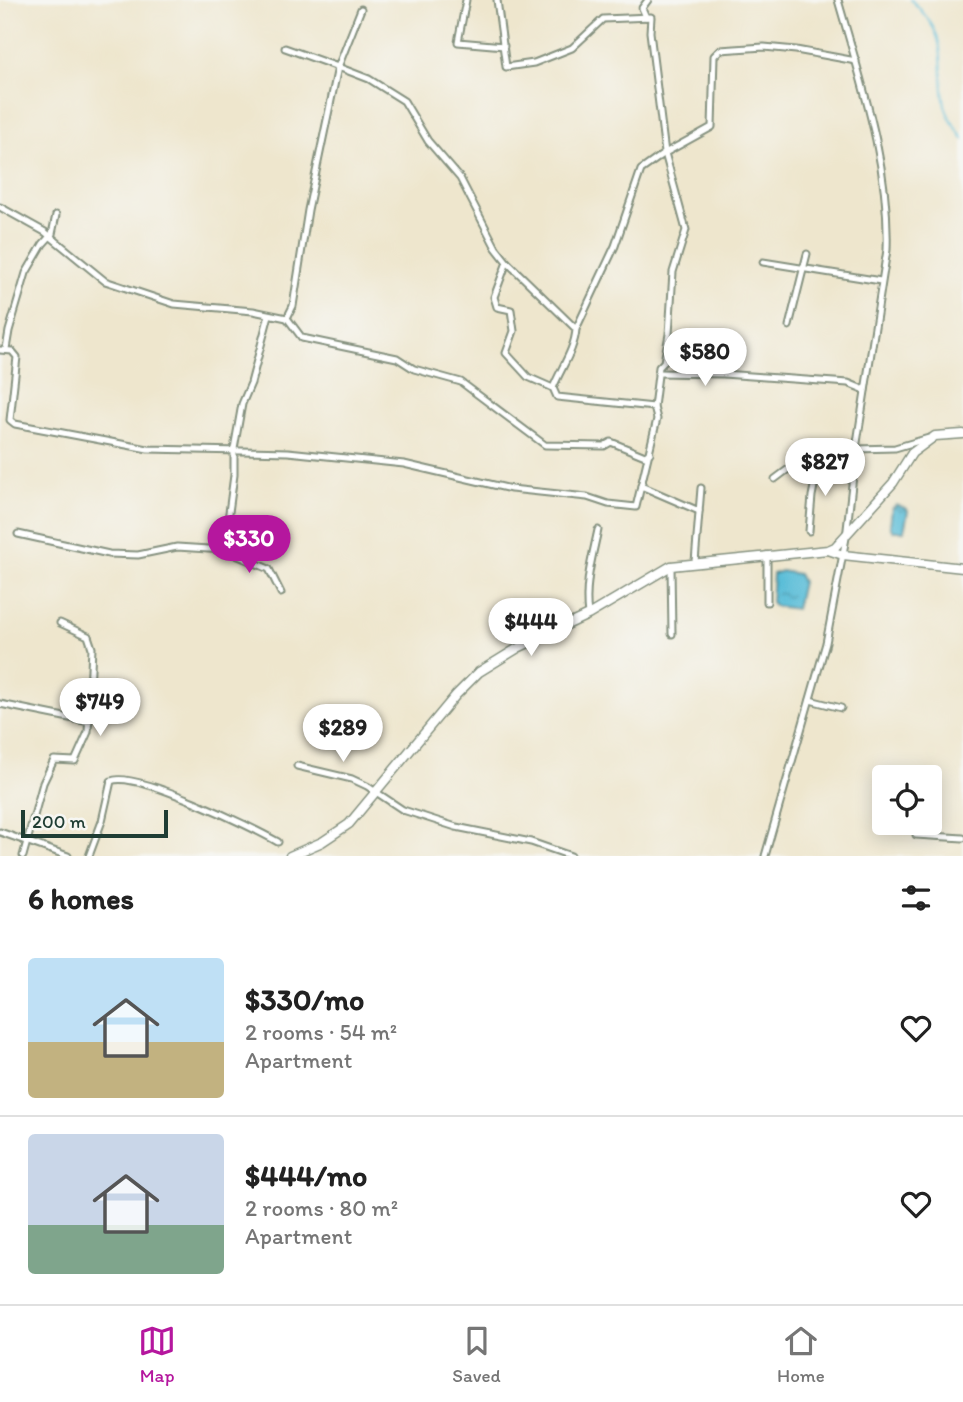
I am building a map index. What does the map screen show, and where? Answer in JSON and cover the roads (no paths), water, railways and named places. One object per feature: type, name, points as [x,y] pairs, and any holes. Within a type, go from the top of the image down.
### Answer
[{"type":"main road","points":[[291,856],[322,842],[349,824],[479,671],[518,648],[587,615],[671,566],[828,550],[846,538],[893,484],[912,453],[935,436],[963,434]]},
{"type":"main road","points":[[828,550],[843,555],[963,568]]},
{"type":"street","points":[[466,0],[458,42],[504,46]]},
{"type":"street","points":[[56,215],[52,234],[26,273],[3,350],[12,351],[17,357],[10,420],[15,424],[148,449],[288,452],[404,464],[511,489],[587,497],[608,504],[636,507],[657,419],[653,407],[659,367],[664,362],[669,334],[673,272],[686,230],[665,153],[650,33],[651,17],[603,19],[572,48],[534,63],[506,67],[497,0]]},
{"type":"street","points":[[646,17],[642,8],[648,0]]},
{"type":"street","points":[[765,856],[826,643],[846,538],[856,449],[887,250],[888,216],[880,159],[838,0]]},
{"type":"street","points":[[287,318],[295,298],[308,210],[338,67],[361,9]]},
{"type":"street","points":[[553,388],[575,343],[576,329],[615,246],[641,170],[665,153],[712,127],[714,56],[720,50],[764,47],[856,61]]},
{"type":"street","points":[[285,48],[369,79],[404,101],[428,141],[460,178],[496,248],[576,329]]},
{"type":"street","points":[[0,207],[50,235],[105,281],[174,304],[253,311],[287,318],[302,338],[397,358],[414,369],[461,382],[545,445],[604,446],[611,442],[645,456],[650,453]]},
{"type":"street","points":[[789,326],[807,254]]},
{"type":"street","points":[[507,262],[494,298],[497,307],[511,310],[514,331],[506,353],[528,377],[553,388],[557,397],[653,407]]},
{"type":"street","points":[[764,262],[881,282]]},
{"type":"street","points":[[224,550],[234,475],[234,449],[242,404],[251,383],[269,315]]},
{"type":"street","points":[[658,373],[723,374],[848,383],[865,390]]},
{"type":"street","points":[[775,480],[799,461],[826,462],[856,449],[895,448],[935,436]]},
{"type":"street","points":[[810,531],[812,496],[819,462]]},
{"type":"street","points":[[641,486],[699,511]]},
{"type":"street","points":[[695,562],[701,488]]},
{"type":"street","points":[[587,615],[589,574],[598,530]]},
{"type":"street","points":[[18,534],[109,554],[138,555],[177,547],[224,550],[269,569],[281,593]]},
{"type":"street","points":[[767,555],[767,603]]},
{"type":"street","points":[[671,566],[672,634]]},
{"type":"street","points":[[23,856],[44,783],[54,760],[75,761],[88,732],[92,648],[88,636],[60,623]]},
{"type":"street","points":[[810,700],[841,708]]},
{"type":"street","points":[[0,704],[89,722]]},
{"type":"street","points":[[297,766],[352,779],[402,810],[442,823],[531,842],[570,856]]},
{"type":"street","points":[[89,856],[102,821],[111,781],[117,778],[151,785],[252,827],[278,842]]},
{"type":"street","points":[[0,832],[68,856]]},
{"type":"street","points":[[916,835],[963,838]]},
{"type":"water","points":[[896,505],[908,511],[904,531],[893,531],[890,526],[892,509]]},
{"type":"water","points":[[781,571],[798,574],[802,582],[796,609],[775,606],[771,602],[773,574]]},
{"type":"waterway","points":[[911,0],[924,14],[938,38],[946,109],[963,139]]}]
